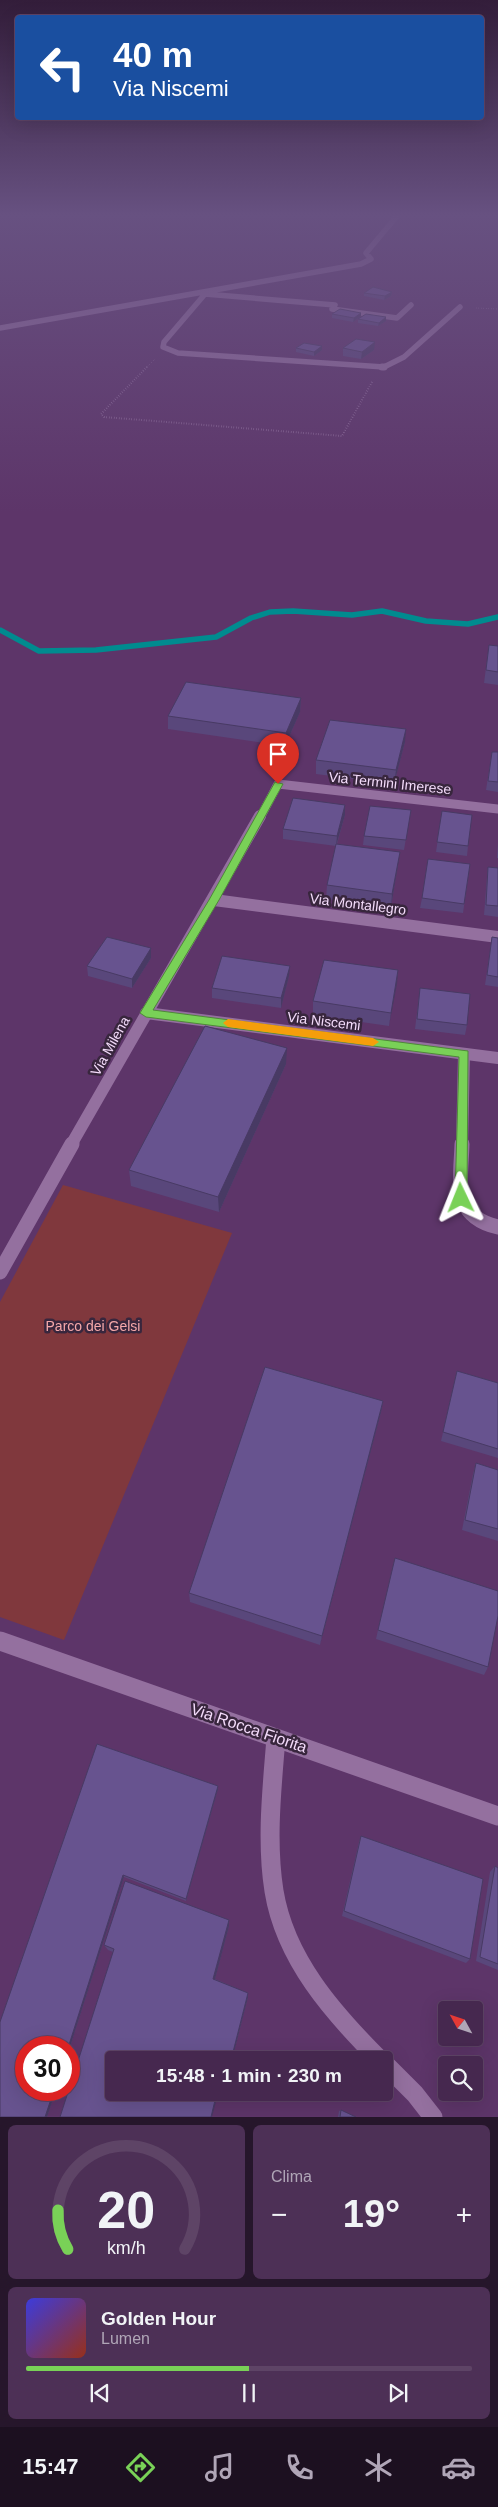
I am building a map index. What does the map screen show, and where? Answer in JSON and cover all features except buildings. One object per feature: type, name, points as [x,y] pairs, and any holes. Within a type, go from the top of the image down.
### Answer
[{"type":"street","points":[[0,328],[77,315]]},
{"type":"street","points":[[186,315],[164,342],[165,349],[178,353],[377,367],[392,364],[404,357],[451,315]]},
{"type":"street","points":[[374,315],[397,318],[400,315]]},
{"type":"street","name":"Via Termini Imerese","points":[[278,784],[498,809]]},
{"type":"street","name":"Via Milena","points":[[0,1272],[146,1013],[214,900],[278,784]]},
{"type":"street","name":"Via Montallegro","points":[[214,900],[498,937]]},
{"type":"street","name":"Via Niscemi","points":[[146,1013],[498,1058]]},
{"type":"street","points":[[464,1054],[461,1198],[473,1216],[481,1222],[498,1228]]},
{"type":"street","name":"Via Rocca Fiorita","points":[[0,1640],[498,1816]]},
{"type":"street","points":[[276,1738],[271,1864],[283,1926],[303,1969],[334,2011],[372,2051]]},
{"type":"street","points":[[393,2072],[416,2094],[433,2117]]},
{"type":"path","points":[[165,349],[101,414],[104,416],[252,431],[342,436],[371,385],[377,367]]},
{"type":"green space","name":"Parco dei Gelsi","points":[[63,1185],[232,1233],[64,1640],[0,1617],[0,1302]]},
{"type":"waterway","points":[[0,630],[39,651],[96,650],[216,637],[251,618],[270,612],[293,611],[352,615],[382,611],[426,621],[468,624],[498,617]]},
{"type":"slow traffic","points":[[228,1023],[373,1042]]},
{"type":"route","points":[[278,784],[214,900],[146,1013],[464,1054],[461,1198]]}]
